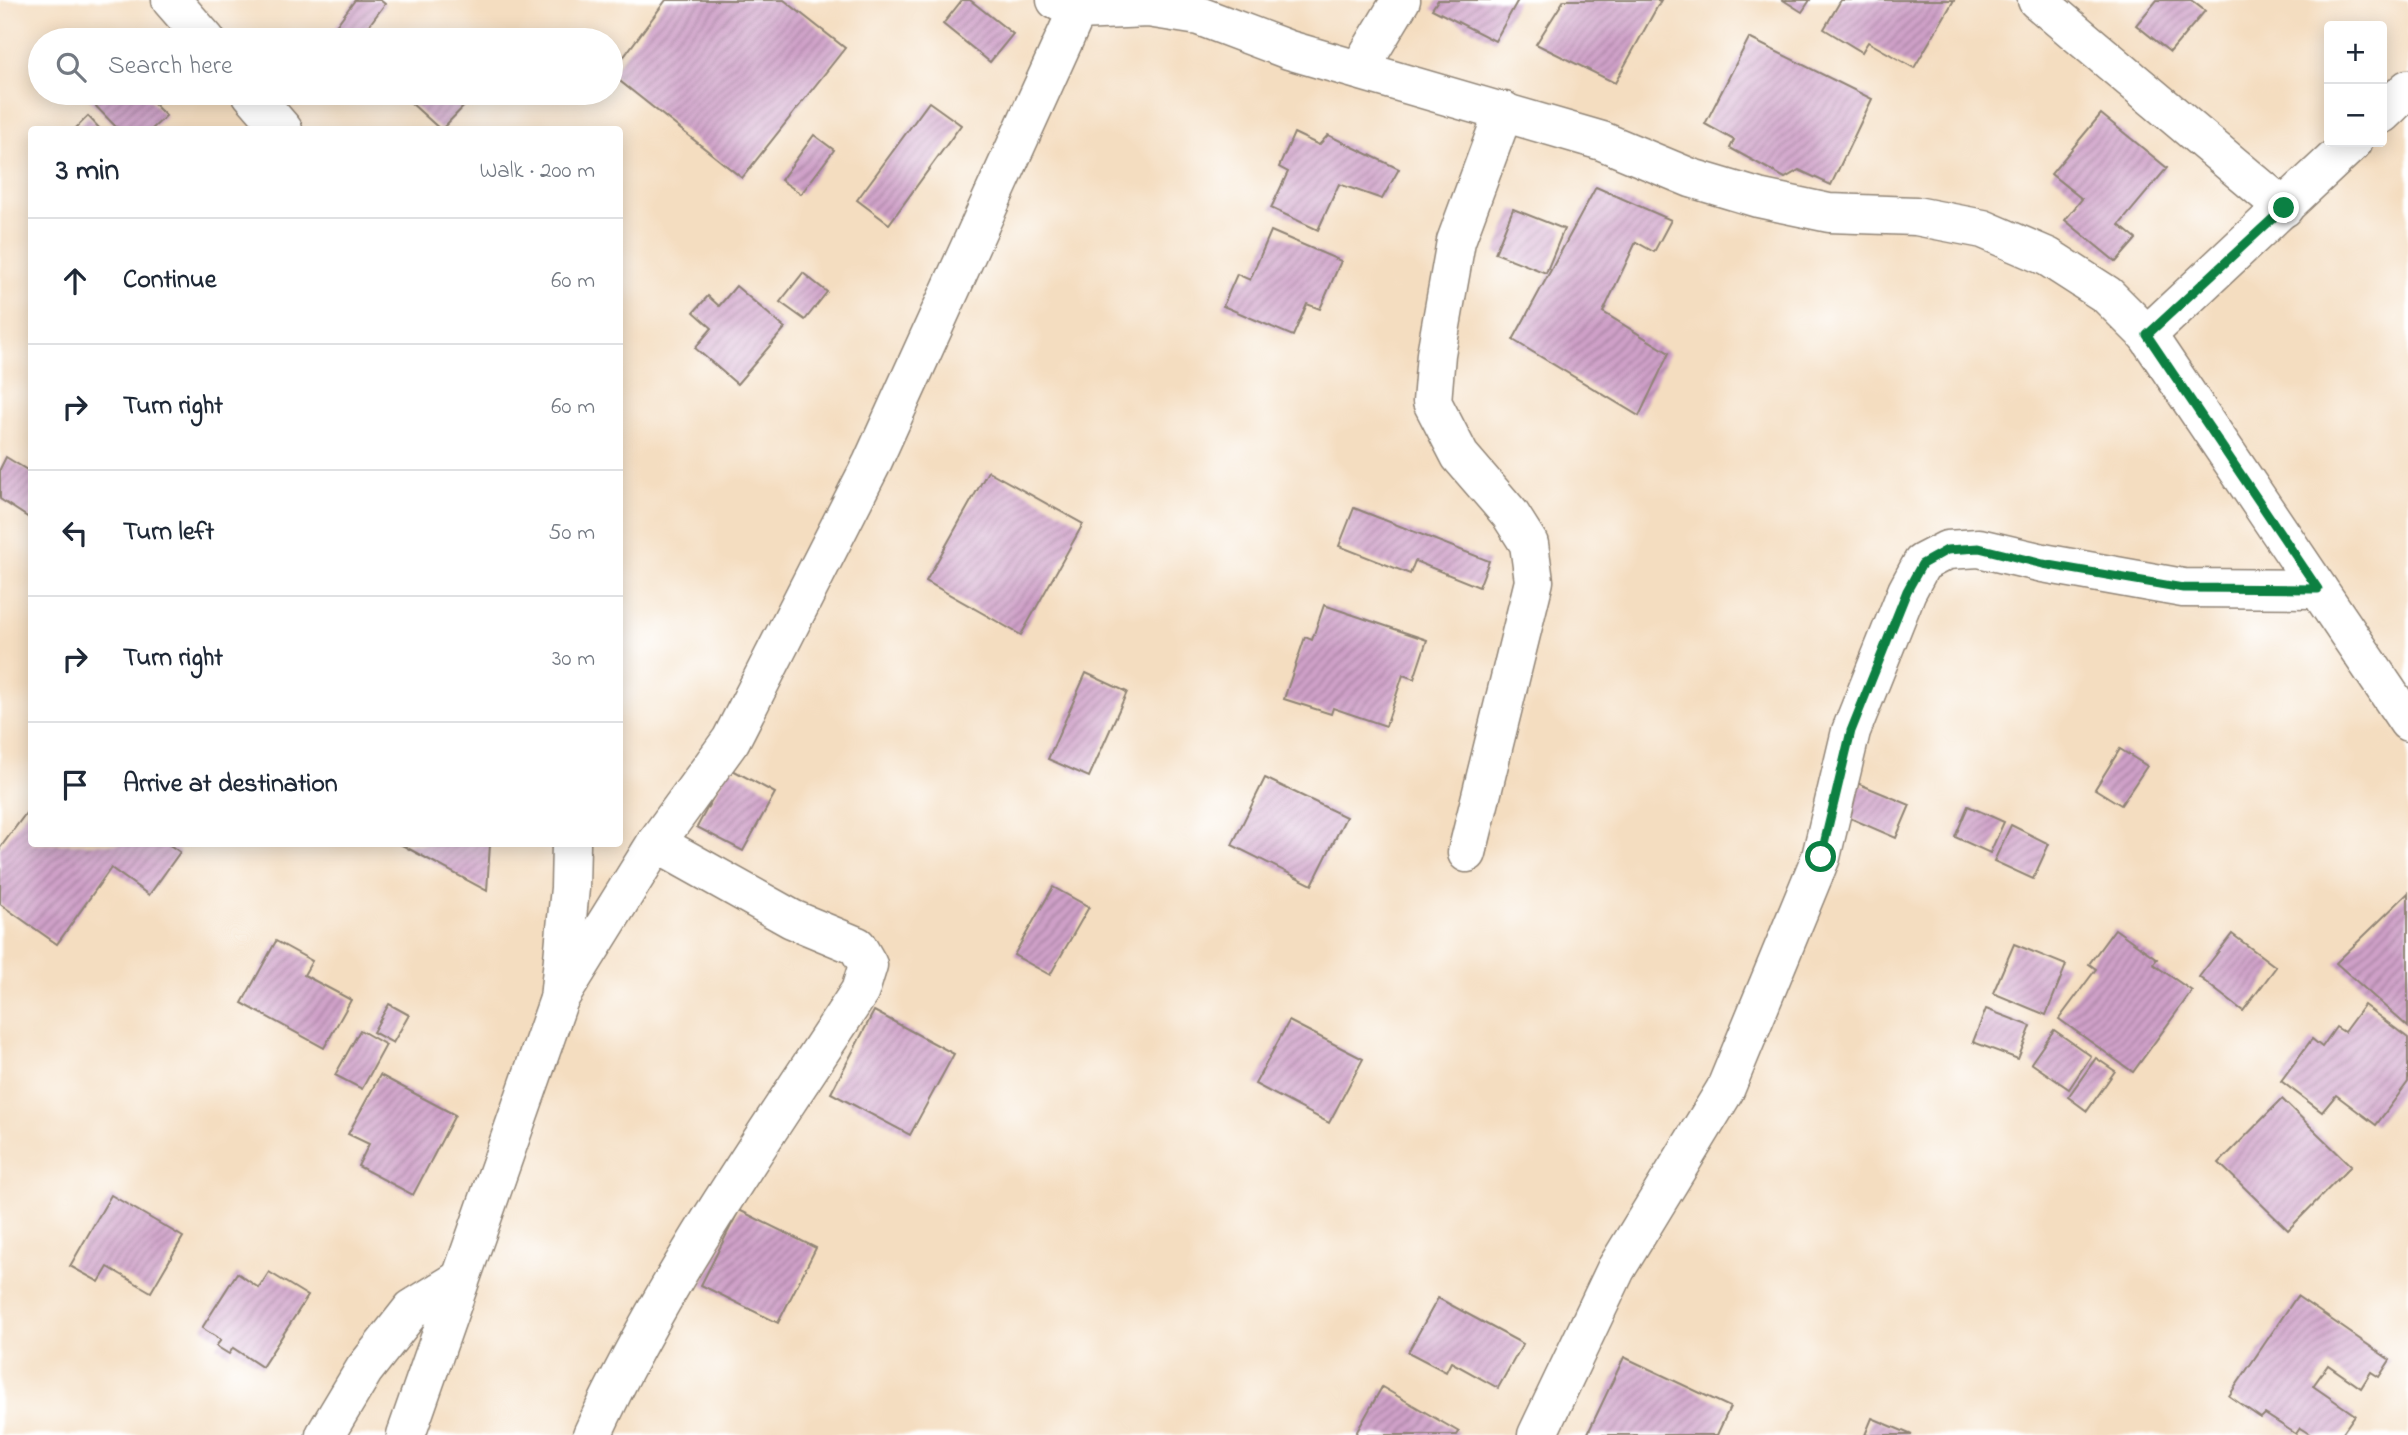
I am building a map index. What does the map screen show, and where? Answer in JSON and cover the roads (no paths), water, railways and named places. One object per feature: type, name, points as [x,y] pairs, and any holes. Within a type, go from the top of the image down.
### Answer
[{"type":"street","points":[[171,0],[196,28]]},
{"type":"street","points":[[1359,70],[1401,0]]},
{"type":"street","points":[[2037,0],[2284,208]]},
{"type":"street","points":[[559,999],[656,843],[731,740],[872,464],[1067,6],[1147,8],[1199,16],[1289,50],[1602,141],[1691,178],[1758,198],[1829,213],[1916,216],[1983,229],[2048,257],[2107,295],[2147,335],[2408,722]]},
{"type":"street","points":[[2387,109],[2408,89]]},
{"type":"street","points":[[261,105],[280,126]]},
{"type":"street","points":[[1467,853],[1534,581],[1529,544],[1510,514],[1460,456],[1432,402],[1436,354],[1456,241],[1504,111]]},
{"type":"street","points":[[2147,335],[2348,147]]},
{"type":"street","points":[[1537,1435],[1616,1269],[1725,1090],[1821,857],[1851,731],[1907,591],[1922,564],[1947,550],[1979,548],[2043,564],[2183,588],[2318,589]]},
{"type":"street","points":[[592,1435],[611,1393],[692,1248],[860,990],[868,965],[857,946],[792,919],[656,843]]},
{"type":"street","points":[[406,1435],[457,1281],[520,1118],[559,999],[570,888],[571,847]]},
{"type":"street","points":[[326,1435],[364,1370],[412,1309],[457,1281]]}]
